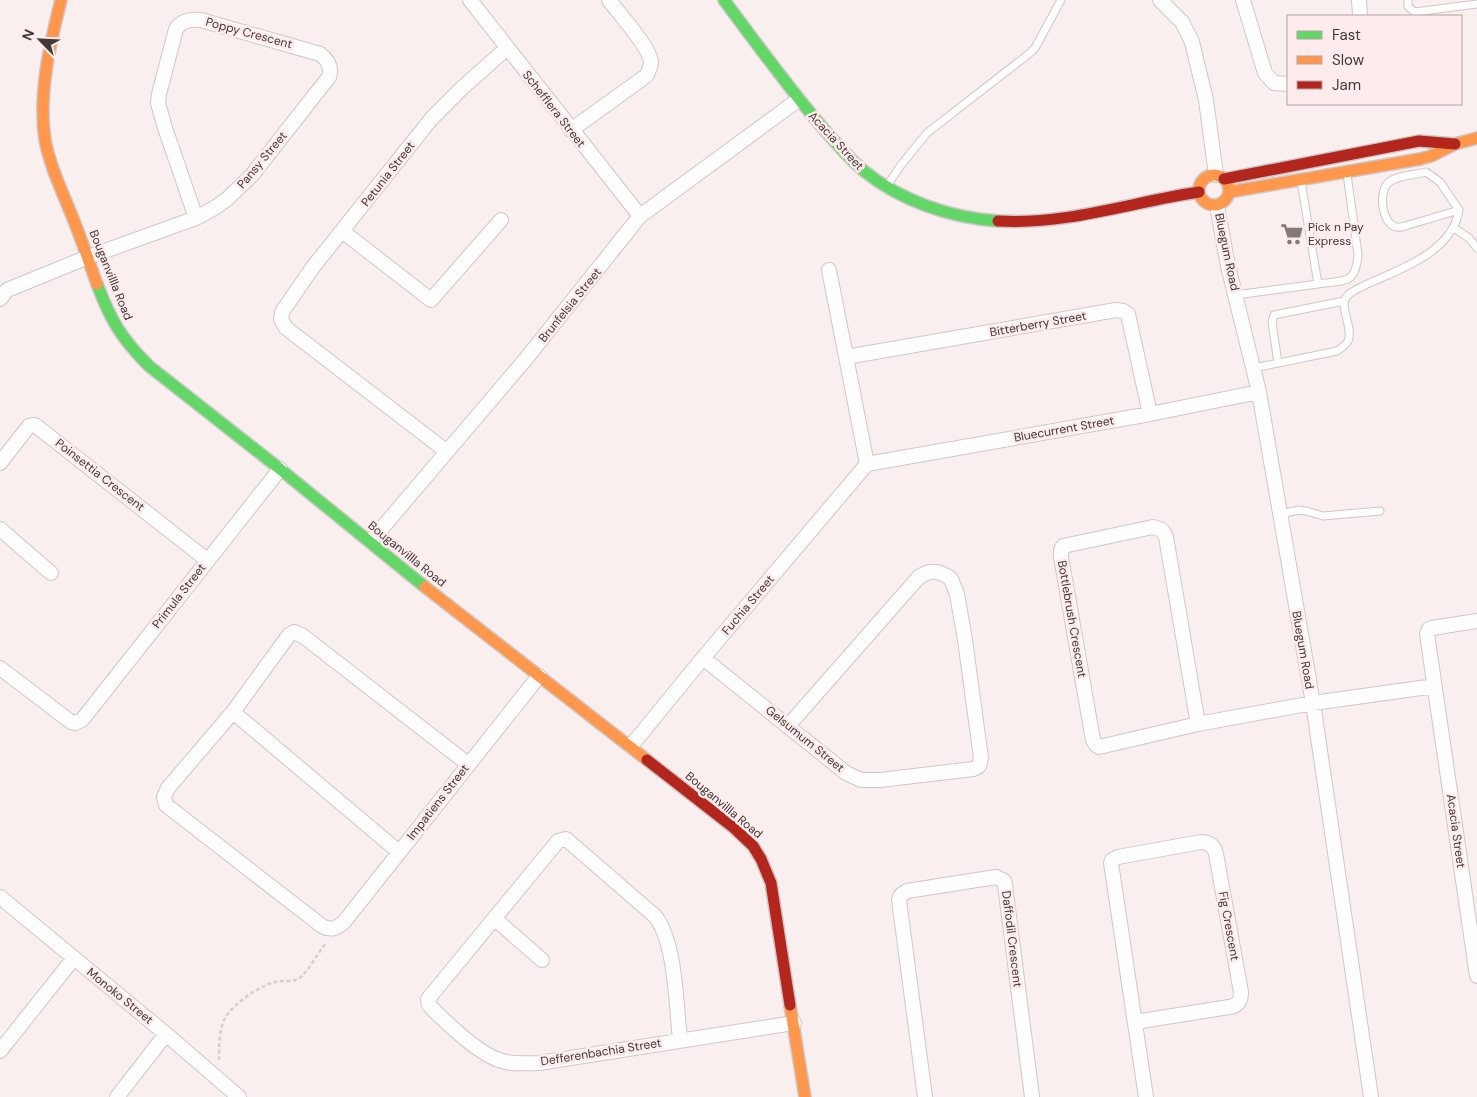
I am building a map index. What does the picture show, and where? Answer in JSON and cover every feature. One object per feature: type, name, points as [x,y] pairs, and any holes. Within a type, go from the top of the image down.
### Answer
[{"type":"street","name":"Bouganvillla Road","points":[[61,0],[47,53],[44,130],[54,167],[114,324],[132,350],[149,366],[371,541],[442,600],[734,828],[759,854],[764,862],[771,883],[805,1097]]},
{"type":"street","name":"Schefflera Street","points":[[470,0],[640,216]]},
{"type":"street","points":[[571,130],[646,76],[651,67],[651,60],[646,49],[609,0]]},
{"type":"street","name":"Acacia Street","points":[[724,0],[798,100],[854,164],[886,186],[919,202],[955,213],[992,220],[1016,222],[1078,216],[1175,195],[1199,192]]},
{"type":"street","points":[[1160,0],[1182,22],[1192,42],[1206,100],[1220,177],[1228,183],[1229,192],[1226,201],[1217,206],[1208,205],[1204,202],[1199,192],[1206,177],[1220,177],[1419,142],[1454,144]]},
{"type":"street","points":[[1243,0],[1265,73],[1274,83],[1287,84]]},
{"type":"street","points":[[1359,0],[1360,15]]},
{"type":"street","name":"Poppy Crescent","points":[[196,218],[164,128],[158,103],[176,29],[179,24],[188,20],[201,20],[312,50],[328,61],[330,71]]},
{"type":"street","name":"Petunia Street","points":[[446,451],[286,328],[281,319],[282,312],[313,266],[444,104],[507,48]]},
{"type":"street","name":"Pansy Street","points":[[2,290],[196,218],[227,200],[252,175],[326,81],[330,71]]},
{"type":"street","name":"Brunfelsia Street","points":[[371,541],[536,346],[640,216],[798,100]]},
{"type":"street","points":[[1229,192],[1426,158],[1454,144],[1477,138]]},
{"type":"street","name":"Bluegum Road","points":[[1217,206],[1259,392],[1312,703],[1371,1097]]},
{"type":"street","points":[[342,230],[431,300],[501,220]]},
{"type":"street","points":[[829,270],[868,464]]},
{"type":"street","name":"Bitterberry Street","points":[[846,357],[1116,310],[1123,311],[1128,314],[1150,414]]},
{"type":"street","name":"Bluecurrent Street","points":[[868,464],[1150,414],[1259,392]]},
{"type":"street","name":"Poinsettia Crescent","points":[[0,463],[30,426],[35,425],[207,560]]},
{"type":"street","name":"Fuchia Street","points":[[631,746],[868,464]]},
{"type":"street","name":"Primula Street","points":[[0,668],[71,722],[78,723],[280,469]]},
{"type":"street","name":"Bottlebrush Crescent","points":[[1153,527],[1162,530],[1166,537],[1198,724],[1102,747],[1094,743],[1061,557],[1062,548],[1066,545],[1153,527]]},
{"type":"street","points":[[0,529],[51,572]]},
{"type":"street","name":"Gelsumum Street","points":[[704,658],[846,773],[861,780],[880,780],[971,769],[980,765],[981,758],[957,594],[951,579],[935,571],[928,571],[918,578],[788,726]]},
{"type":"street","name":"Acacia Street","points":[[1477,622],[1432,628],[1428,630],[1427,634],[1477,976]]},
{"type":"street","points":[[337,927],[330,929],[322,926],[166,805],[164,797],[168,788],[233,712],[289,635],[294,632],[303,636],[468,764]]},
{"type":"street","name":"Impatiens Street","points":[[337,927],[344,922],[539,676]]},
{"type":"street","points":[[1198,724],[1312,703],[1435,686]]},
{"type":"street","points":[[233,712],[399,852]]},
{"type":"street","points":[[542,960],[494,920],[557,842],[564,839],[571,842],[648,909],[662,926],[671,958],[680,1040]]},
{"type":"street","name":"Fig Crescent","points":[[1206,842],[1213,846],[1216,854],[1241,992],[1239,1003],[1233,1007],[1135,1022],[1110,867],[1112,860],[1118,857],[1206,842]]},
{"type":"street","name":"Daffodil Crescent","points":[[925,1097],[899,900],[901,895],[907,892],[996,877],[1006,884],[1032,1097]]},
{"type":"street","name":"Monoko Street","points":[[0,897],[239,1097]]},
{"type":"street","name":"Defferenbachia Street","points":[[494,920],[428,996],[428,1003],[456,1031],[484,1052],[500,1061],[538,1063],[794,1023]]},
{"type":"street","points":[[0,1052],[74,958]]},
{"type":"street","points":[[1135,1022],[1146,1097]]},
{"type":"street","points":[[117,1097],[166,1034]]},
{"type":"lane","points":[[886,186],[900,165],[927,134],[1035,48],[1061,0]]},
{"type":"lane","points":[[1408,0],[1408,7],[1415,12],[1477,4]]},
{"type":"lane","points":[[1236,295],[1348,279],[1354,275],[1358,254],[1347,171]]},
{"type":"lane","points":[[1254,368],[1337,351],[1349,339],[1344,301],[1348,295],[1356,289],[1401,270],[1442,242],[1454,228],[1459,210],[1440,182],[1426,172],[1395,179],[1388,183],[1383,190],[1381,199],[1385,215],[1391,224],[1396,227],[1459,210]]},
{"type":"lane","points":[[1300,179],[1318,284]]},
{"type":"lane","points":[[1454,228],[1469,238],[1477,248]]},
{"type":"lane","points":[[1278,363],[1272,322],[1274,315],[1344,301]]},
{"type":"lane","points":[[1280,514],[1299,510],[1306,510],[1324,516],[1380,511]]},
{"type":"path","points":[[222,1082],[222,1072],[218,1059],[220,1038],[225,1018],[237,1005],[265,985],[276,981],[289,981],[300,978],[337,927]]},
{"type":"traffic: fast","points":[[724,0],[809,112],[842,150],[864,171],[894,191],[927,206],[962,216],[998,221]]},
{"type":"traffic: fast","points":[[97,284],[107,308],[124,338],[149,366],[425,587]]},
{"type":"traffic: slow","points":[[61,0],[46,69],[43,105],[45,140],[53,169],[97,284]]},
{"type":"traffic: slow","points":[[1229,192],[1420,159],[1431,156],[1455,144],[1477,138]]},
{"type":"traffic: slow","points":[[1214,175],[1225,179],[1229,190],[1225,201],[1214,205],[1203,201],[1199,190],[1203,179],[1214,175]]},
{"type":"traffic: slow","points":[[425,587],[647,760]]},
{"type":"traffic: slow","points":[[790,1005],[805,1097]]},
{"type":"traffic: jam","points":[[1224,179],[1419,141],[1455,144]]},
{"type":"traffic: jam","points":[[998,221],[1049,220],[1199,192]]},
{"type":"traffic: jam","points":[[647,760],[734,828],[753,846],[761,859],[771,883],[790,1005]]},
{"type":"place","name":"Pick n Pay Express","points":[[1292,234]]}]
